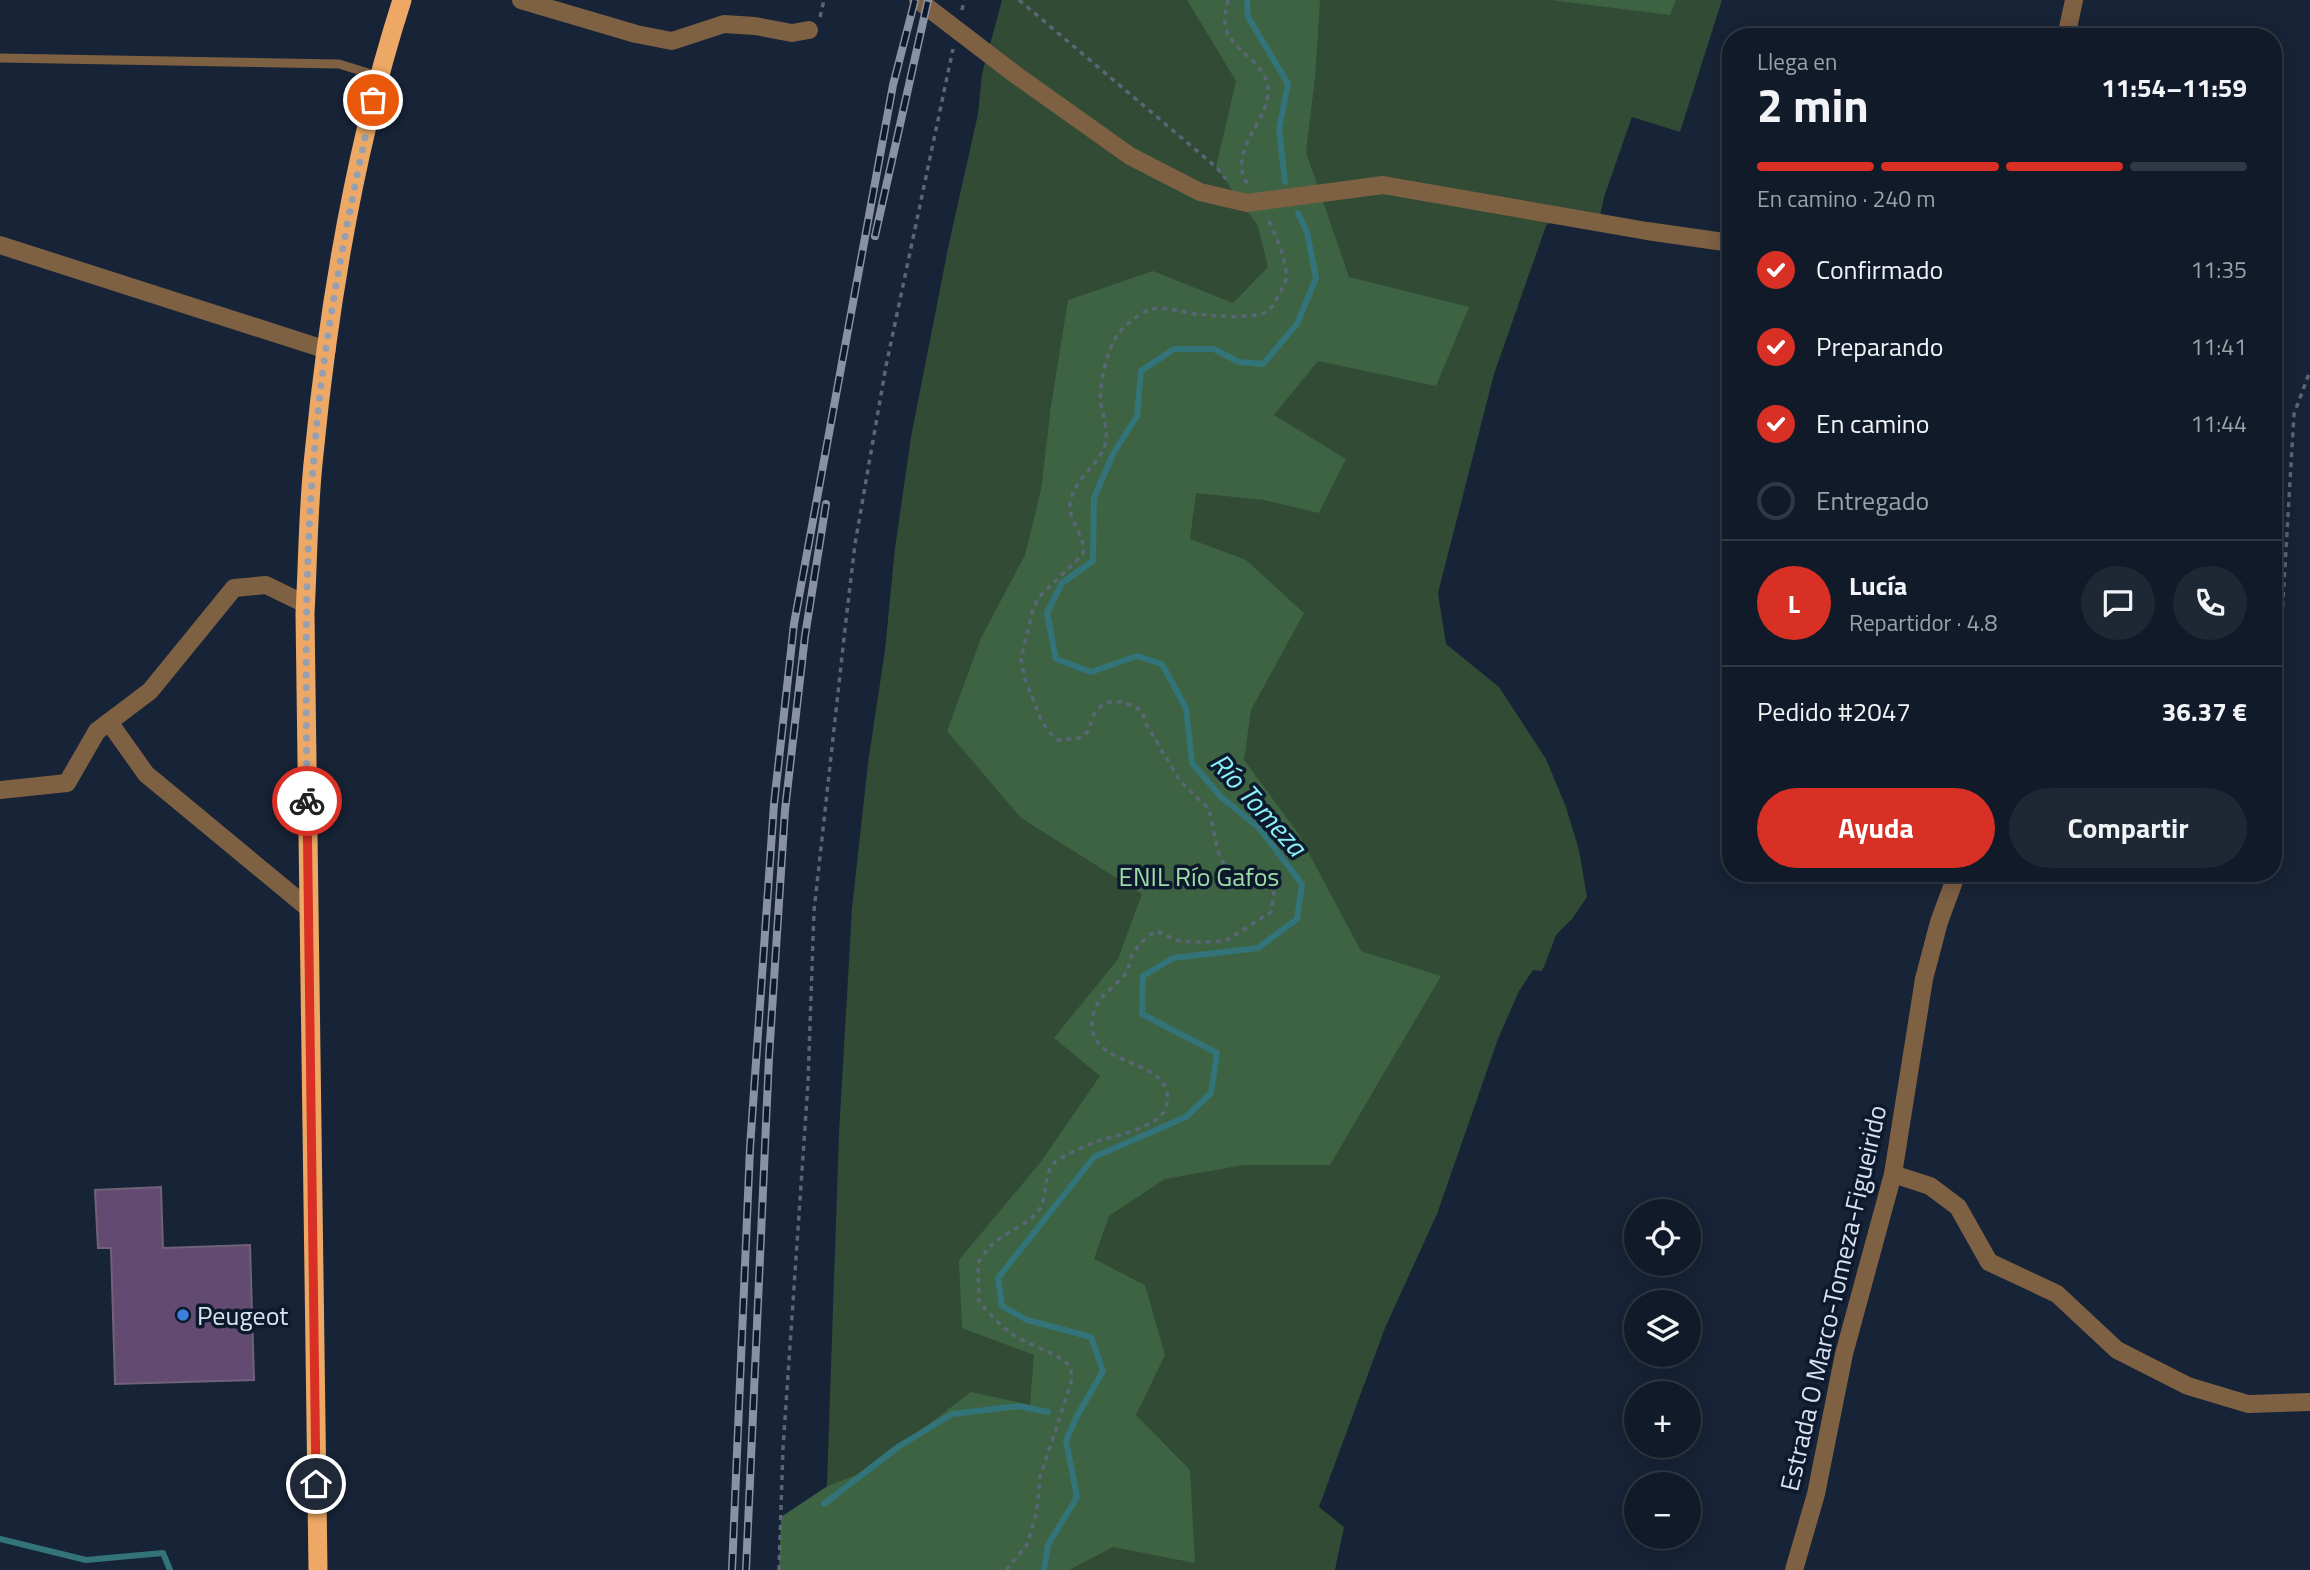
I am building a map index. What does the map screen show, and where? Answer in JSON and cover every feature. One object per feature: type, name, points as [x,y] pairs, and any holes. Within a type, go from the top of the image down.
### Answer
[{"type":"highway","points":[[318,1570],[305,604],[314,455],[343,241],[378,76],[402,0]]},
{"type":"street","points":[[521,0],[636,34],[672,41],[724,24],[792,33],[809,30]]},
{"type":"street","points":[[918,0],[1016,75],[1130,156],[1200,192],[1254,202],[1383,185],[1647,232],[1722,242]]},
{"type":"street","points":[[2068,28],[2074,0]]},
{"type":"street","points":[[0,245],[327,350]]},
{"type":"street","points":[[0,790],[67,783],[97,731],[150,691],[234,588],[266,585],[305,604]]},
{"type":"street","points":[[109,722],[146,774],[309,908]]},
{"type":"street","name":"Estrada O Marco-Tomeza-Figueirido","points":[[1794,1570],[1816,1494],[1844,1354],[1893,1174],[1924,979],[1939,922],[1954,882]]},
{"type":"street","points":[[1893,1174],[1930,1186],[1958,1207],[1989,1262],[2057,1294],[2117,1350],[2188,1386],[2248,1404],[2310,1402]]},
{"type":"lane","points":[[0,58],[339,64],[378,76]]},
{"type":"path","points":[[961,13],[964,0]]},
{"type":"path","points":[[1019,0],[1254,202]]},
{"type":"path","points":[[1006,1570],[1027,1545],[1037,1511],[1040,1477],[1071,1383],[1071,1368],[1065,1361],[1003,1328],[979,1301],[978,1263],[995,1242],[1028,1221],[1038,1211],[1047,1187],[1049,1170],[1054,1163],[1092,1143],[1128,1133],[1160,1119],[1166,1110],[1168,1099],[1164,1082],[1150,1070],[1108,1053],[1097,1040],[1094,1030],[1095,1009],[1101,999],[1126,974],[1132,956],[1141,942],[1156,931],[1187,942],[1227,940],[1271,912],[1275,884],[1268,880],[1245,879],[1227,872],[1218,851],[1209,809],[1180,781],[1145,722],[1142,711],[1130,704],[1108,702],[1098,706],[1091,718],[1089,731],[1079,738],[1058,740],[1047,730],[1039,715],[1024,676],[1021,658],[1038,598],[1083,554],[1084,546],[1071,516],[1070,503],[1079,483],[1093,462],[1101,456],[1107,439],[1100,400],[1104,372],[1116,338],[1128,324],[1149,310],[1161,309],[1216,317],[1259,315],[1271,309],[1284,286],[1286,276],[1278,244],[1254,202],[1241,166],[1243,154],[1263,109],[1268,90],[1259,67],[1230,38],[1225,23],[1228,0]]},
{"type":"path","points":[[779,1570],[783,1448],[808,1083],[814,911],[846,620],[855,544],[886,366],[955,38]]},
{"type":"path","points":[[2282,617],[2294,414],[2310,371]]},
{"type":"green space","name":"ENIL Río Gafos","points":[[1002,0],[1722,0],[1680,132],[1632,117],[1600,216],[1558,215],[1546,226],[1494,374],[1438,593],[1446,644],[1499,687],[1546,759],[1566,807],[1579,850],[1587,897],[1572,919],[1556,935],[1544,967],[1541,971],[1533,970],[1519,991],[1498,1039],[1437,1214],[1385,1328],[1319,1507],[1344,1527],[1335,1570],[824,1570],[839,1134],[852,908],[868,763],[911,437],[948,248],[978,114],[982,74]]},
{"type":"green space","points":[[1187,0],[1320,0],[1315,78],[1306,152],[1349,277],[1469,307],[1436,386],[1318,361],[1274,415],[1346,459],[1319,513],[1264,500],[1196,493],[1190,539],[1246,560],[1304,613],[1251,710],[1244,760],[1298,833],[1361,951],[1441,976],[1330,1165],[1244,1165],[1165,1179],[1109,1216],[1094,1259],[1145,1285],[1165,1355],[1136,1415],[1190,1470],[1195,1563],[1113,1547],[1069,1570],[779,1570],[781,1517],[826,1487],[868,1470],[971,1392],[1030,1405],[1034,1355],[962,1328],[959,1260],[1040,1163],[1100,1076],[1054,1038],[1118,959],[1142,894],[1021,818],[947,731],[981,638],[1025,555],[1041,490],[1068,300],[1153,271],[1233,303],[1268,267],[1258,226],[1216,167],[1236,81]]},
{"type":"green space","points":[[1551,0],[1676,0],[1670,15]]},
{"type":"building","name":"Peugeot","points":[[161,1187],[163,1248],[250,1245],[254,1380],[115,1384],[111,1248],[98,1248],[95,1190]]},
{"type":"waterway","name":"Río Tomeza","points":[[1247,0],[1248,17],[1288,84],[1279,129],[1285,182]]},
{"type":"waterway","name":"Río Tomeza","points":[[1044,1570],[1048,1545],[1077,1497],[1066,1441],[1103,1371],[1091,1337],[1027,1320],[1002,1306],[998,1278],[1094,1157],[1186,1117],[1211,1093],[1217,1053],[1142,1014],[1143,976],[1173,958],[1258,948],[1297,919],[1302,884],[1259,828],[1221,797],[1192,763],[1186,708],[1162,664],[1137,656],[1091,672],[1056,659],[1047,613],[1062,583],[1093,561],[1094,498],[1113,454],[1137,416],[1141,371],[1174,349],[1214,349],[1239,362],[1263,364],[1297,324],[1316,278],[1307,232],[1298,213]]},
{"type":"waterway","points":[[824,1504],[898,1447],[952,1414],[1019,1406],[1048,1412]]},
{"type":"waterway","points":[[0,1539],[86,1560],[163,1553],[170,1570]]},
{"type":"railway","points":[[732,1570],[750,1148],[774,804],[794,624],[893,85],[915,0]]},
{"type":"railway","points":[[875,236],[928,0]]},
{"type":"railway","points":[[746,1570],[769,1057],[785,810],[805,636],[826,504]]},
{"type":"way so far","points":[[307,801],[305,613],[314,455],[343,241],[373,100]]},
{"type":"place","name":"Peugeot","points":[[183,1315]]},
{"type":"route","points":[[307,801],[316,1484]]}]
